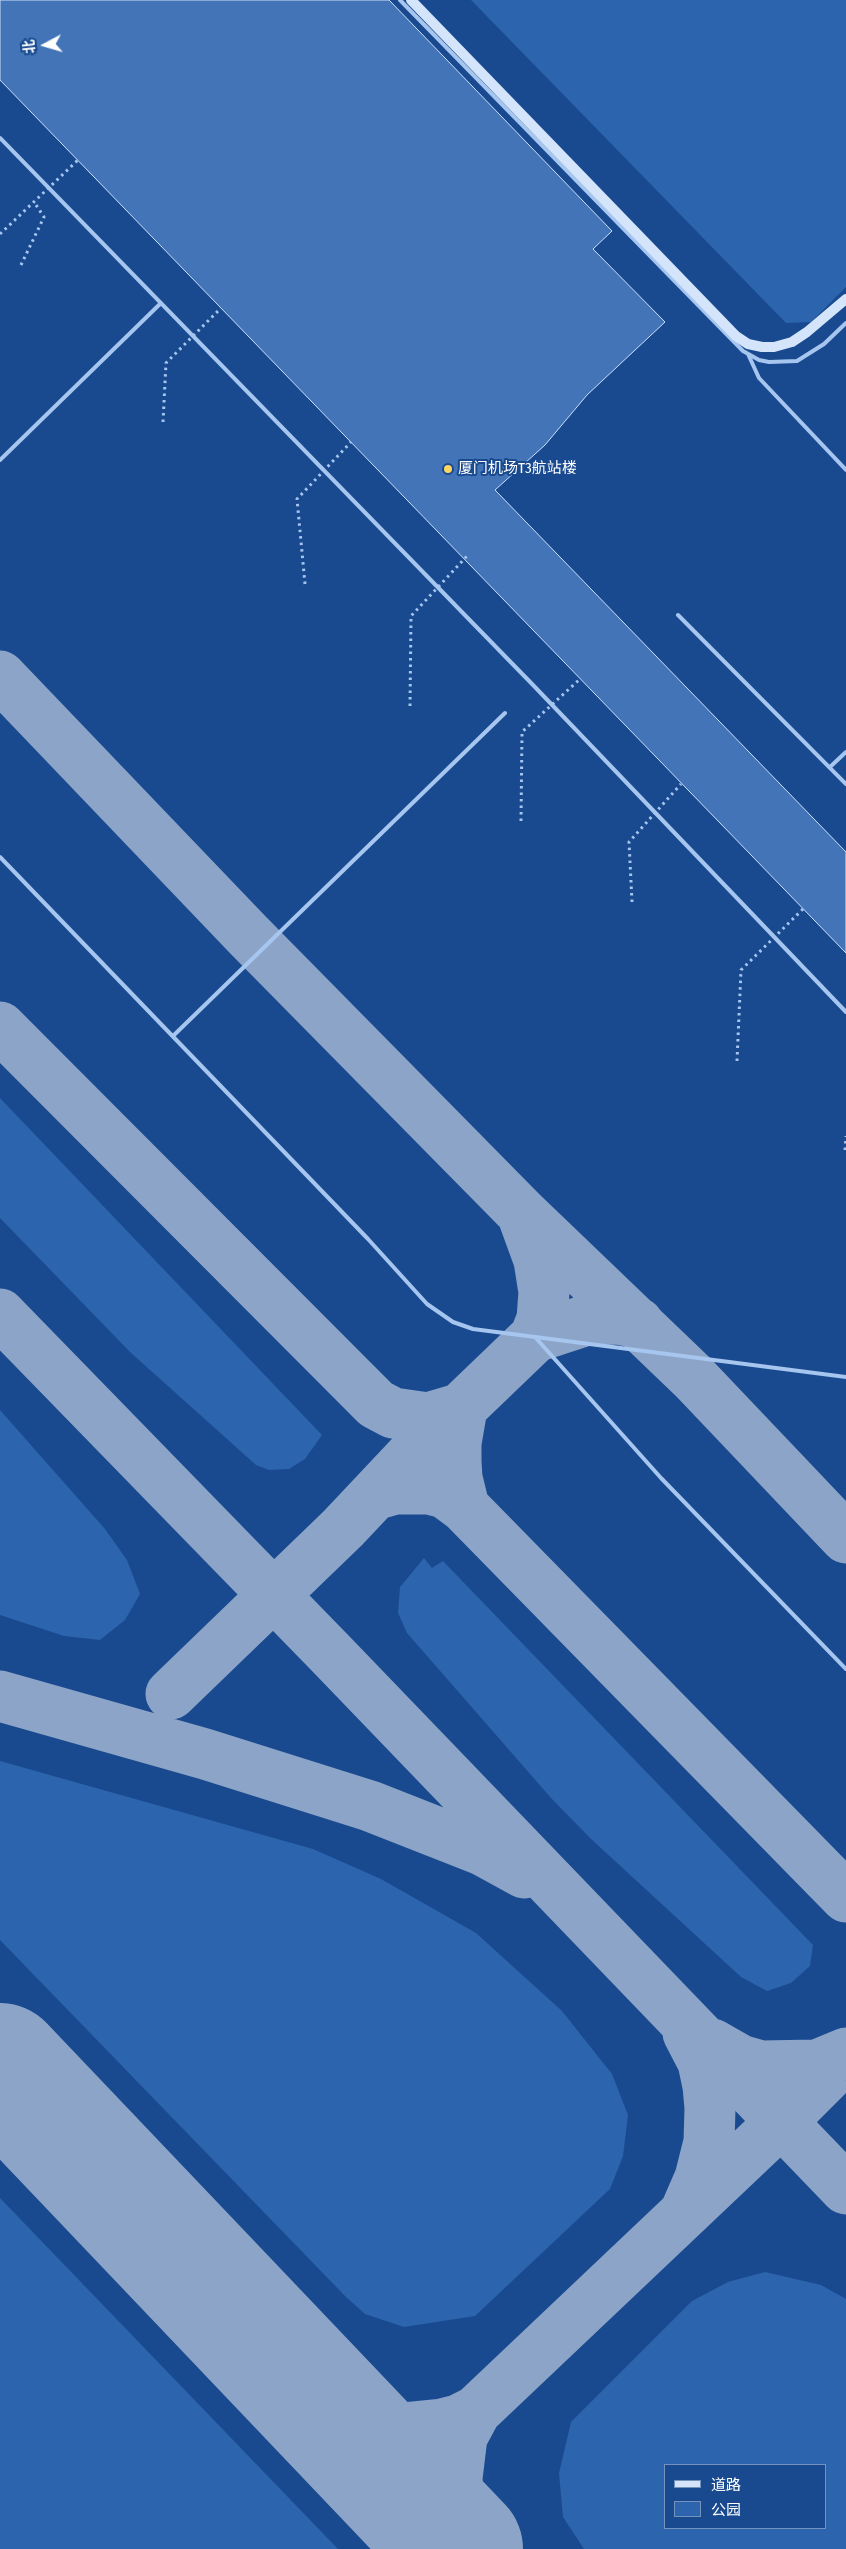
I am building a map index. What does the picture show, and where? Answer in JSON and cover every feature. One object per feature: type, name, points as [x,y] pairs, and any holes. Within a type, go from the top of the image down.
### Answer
[{"type":"main road","points":[[411,0],[736,336],[748,344],[762,347],[774,347],[792,342],[807,332],[846,299]]},
{"type":"lane","points":[[400,0],[728,339],[748,354],[759,360],[769,362],[797,361],[824,344],[846,323]]},
{"type":"lane","points":[[0,138],[528,679],[846,1012]]},
{"type":"lane","points":[[0,460],[161,304]]},
{"type":"lane","points":[[748,354],[759,378],[846,470]]},
{"type":"lane","points":[[678,615],[846,784]]},
{"type":"lane","points":[[173,1036],[505,713]]},
{"type":"lane","points":[[830,767],[846,752]]},
{"type":"lane","points":[[0,857],[368,1239],[427,1304],[453,1322],[473,1329],[846,1377]]},
{"type":"lane","points":[[535,1337],[654,1471],[846,1669]]},
{"type":"path","points":[[0,234],[78,160]]},
{"type":"path","points":[[21,265],[44,217],[34,202]]},
{"type":"path","points":[[163,422],[166,363],[222,308]]},
{"type":"path","points":[[305,584],[298,499],[351,442]]},
{"type":"path","points":[[410,706],[411,616],[467,556]]},
{"type":"path","points":[[521,821],[522,732],[580,679]]},
{"type":"path","points":[[632,902],[630,842],[681,784]]},
{"type":"path","points":[[737,1061],[741,970],[804,910]]},
{"type":"path","points":[[846,1136],[846,1150]]},
{"type":"green space","points":[[471,0],[846,0],[846,287],[811,322],[786,323]]},
{"type":"green space","points":[[0,1098],[322,1435],[305,1459],[289,1469],[269,1470],[256,1465],[130,1352],[0,1218]]},
{"type":"green space","points":[[0,1410],[105,1529],[127,1560],[140,1594],[125,1620],[100,1640],[64,1636],[0,1615]]},
{"type":"green space","points":[[424,1558],[432,1568],[443,1561],[813,1945],[810,1966],[791,1983],[767,1991],[741,1977],[590,1838],[551,1798],[407,1633],[398,1613],[400,1587]]},
{"type":"green space","points":[[0,1761],[313,1849],[381,1879],[476,1933],[562,2011],[612,2074],[628,2115],[623,2156],[610,2189],[475,2316],[404,2327],[365,2314],[346,2297],[0,1940]]},
{"type":"green space","points":[[0,2198],[338,2549],[0,2549]]},
{"type":"green space","points":[[765,2272],[821,2285],[846,2299],[846,2549],[584,2549],[563,2517],[559,2473],[571,2422],[692,2301],[728,2282]]},
{"type":"building","name":"厦门机场T3航站楼","points":[[0,0],[389,0],[612,231],[593,249],[665,322],[587,395],[545,445],[495,490],[846,852],[846,953],[0,80]]},
{"type":"taxiway","points":[[0,676],[248,935],[522,1213],[693,1377],[846,1538]]},
{"type":"taxiway","points":[[0,1027],[376,1404],[393,1413],[428,1418],[462,1408],[456,1443],[456,1462],[457,1478],[464,1507]]},
{"type":"taxiway","points":[[523,1216],[539,1260],[544,1292],[542,1319],[535,1337],[587,1320],[618,1319],[638,1323]]},
{"type":"taxiway","points":[[0,1314],[333,1656],[846,2189]]},
{"type":"taxiway","points":[[171,1694],[343,1528],[408,1459],[535,1337]]},
{"type":"taxiway","points":[[374,1495],[395,1489],[429,1489],[445,1493],[464,1507],[846,1897]]},
{"type":"taxiway","points":[[0,1696],[205,1754],[370,1806],[482,1850],[524,1873]]},
{"type":"taxiway","points":[[687,2208],[700,2178],[709,2142],[710,2108],[703,2062],[688,2033]]},
{"type":"taxiway","points":[[712,2044],[740,2060],[761,2066],[817,2065],[846,2053]]},
{"type":"taxiway","points":[[476,2411],[782,2121],[846,2057]]},
{"type":"taxiway","points":[[323,2407],[363,2423],[402,2428],[442,2424],[458,2420],[476,2411],[462,2437],[457,2478],[459,2510],[471,2549]]},
{"type":"runway","points":[[0,2067],[459,2549]]},
{"type":"place","name":"厦门机场T3航站楼","points":[[448,469]]}]
